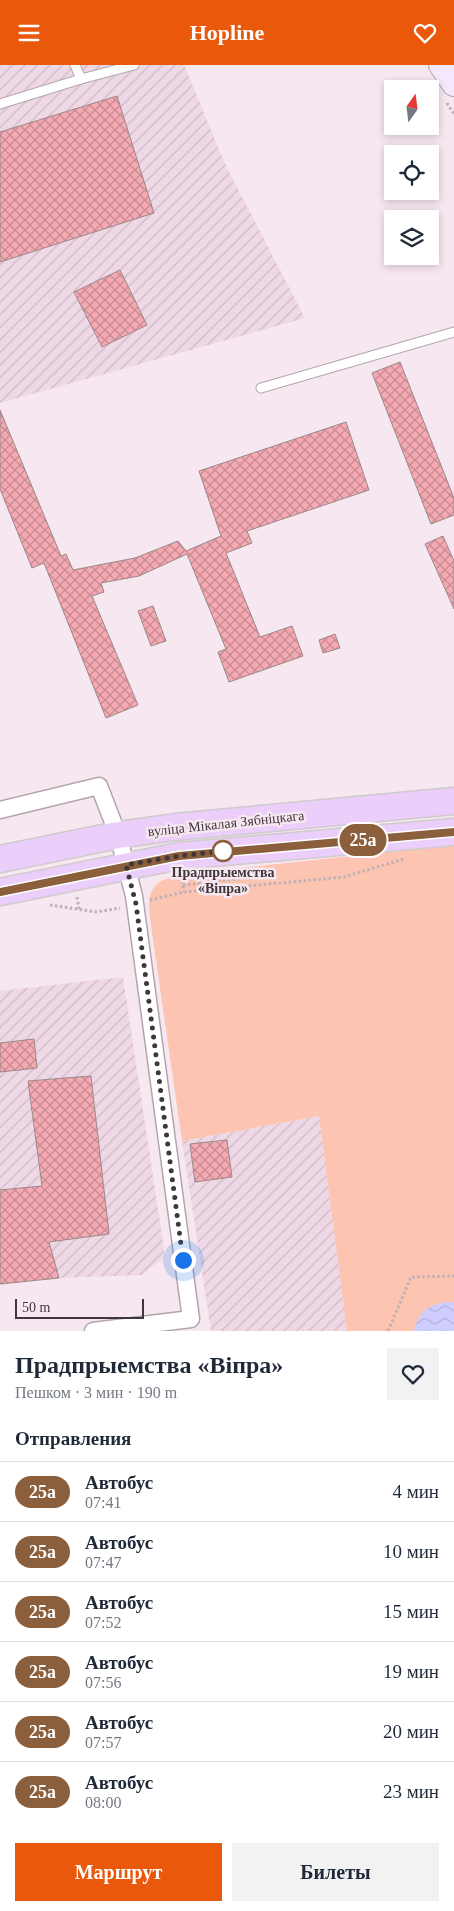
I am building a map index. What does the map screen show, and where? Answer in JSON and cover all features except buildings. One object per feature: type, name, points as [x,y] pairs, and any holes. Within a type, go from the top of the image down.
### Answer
[{"type":"main road","points":[[441,65],[454,84]]},
{"type":"main road","name":"вуліца Мікалая Зябніцкага","points":[[0,859],[118,835],[175,827],[454,801]]},
{"type":"main road","name":"вуліца Мікалая Зябніцкага","points":[[0,892],[126,865],[223,851],[454,832]]},
{"type":"street","points":[[0,810],[99,786],[118,835],[136,904],[191,1319],[93,1331]]},
{"type":"lane","points":[[75,65],[81,79]]},
{"type":"lane","points":[[0,104],[134,65]]},
{"type":"lane","points":[[261,388],[454,333]]},
{"type":"path","points":[[146,901],[184,892],[344,877],[412,857]]},
{"type":"path","points":[[181,874],[184,892]]},
{"type":"path","points":[[182,885],[257,877],[258,884]]},
{"type":"path","points":[[41,907],[50,905],[97,913],[124,907]]},
{"type":"path","points":[[388,1331],[411,1277],[454,1276]]},
{"type":"shaded area","points":[[0,65],[184,65],[226,166],[305,318],[0,403]]},
{"type":"shaded area","points":[[454,845],[454,1331],[347,1331],[319,1116],[182,1141],[150,918],[151,892],[159,882],[184,874]]},
{"type":"shaded area","points":[[123,977],[165,1256],[142,1275],[59,1278],[0,1284],[0,991]]},
{"type":"shaded area","points":[[319,1116],[347,1331],[211,1331],[182,1141]]},
{"type":"water","points":[[454,1302],[454,1331],[414,1331],[419,1317],[427,1308],[439,1303]]},
{"type":"bus line","name":"25а","points":[[0,892],[126,865],[179,856],[454,832]]},
{"type":"place","name":"Прадпрыемства «Віпра»","points":[[223,851]]},
{"type":"route","points":[[183,1260],[136,904],[126,865],[223,851]]}]
